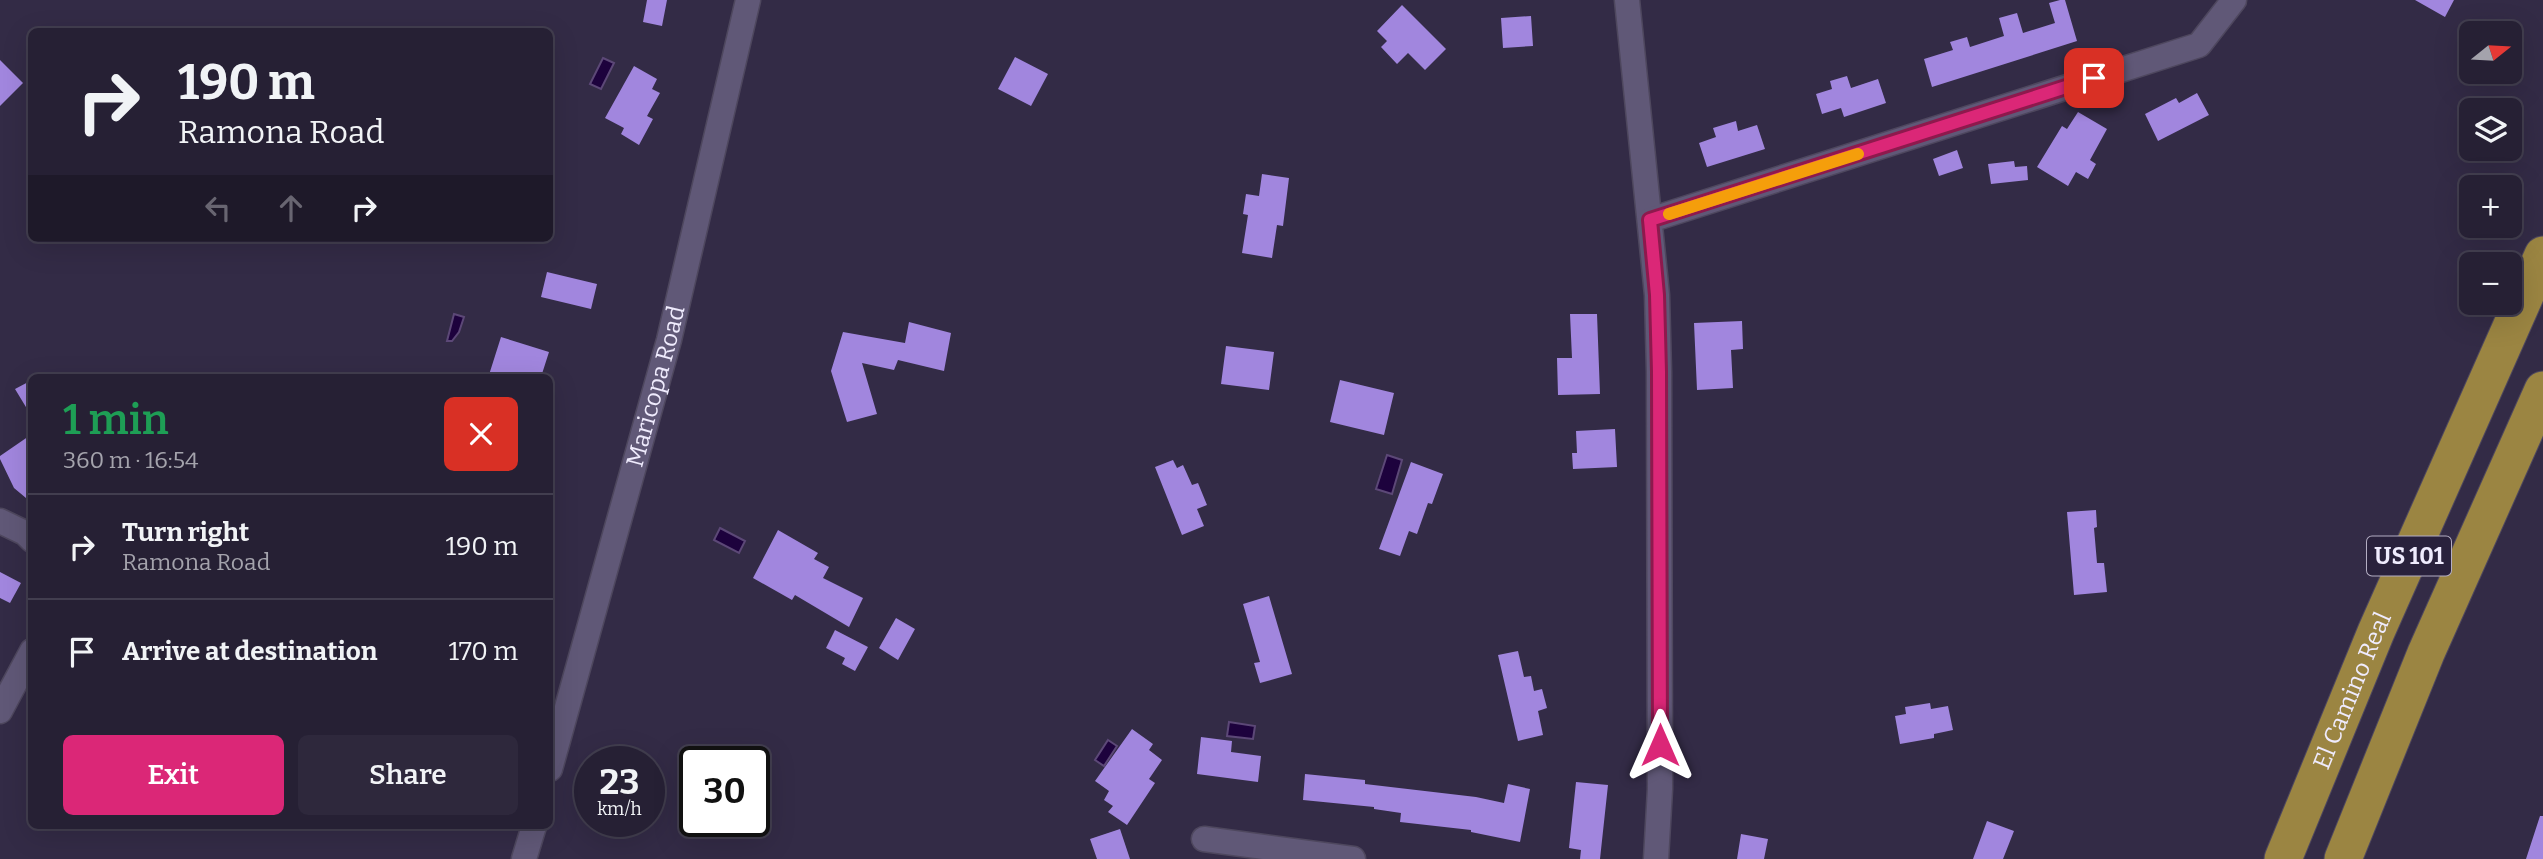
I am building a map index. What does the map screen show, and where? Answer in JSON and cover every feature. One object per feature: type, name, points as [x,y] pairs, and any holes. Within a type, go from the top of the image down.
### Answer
[{"type":"highway","name":"El Camino Real","points":[[2283,859],[2376,632],[2543,255]]},
{"type":"highway","name":"US 101","points":[[2343,859],[2426,653],[2543,390]]},
{"type":"street","name":"Maricopa Road","points":[[553,758],[670,340],[748,0]]},
{"type":"street","points":[[1627,0],[1657,295],[1660,789],[1656,859]]},
{"type":"street","points":[[1650,220],[2199,45],[2234,0]]},
{"type":"street","points":[[0,522],[28,535]]},
{"type":"street","points":[[0,711],[28,658]]},
{"type":"street","points":[[524,859],[533,829]]},
{"type":"street","points":[[1205,839],[1353,859]]},
{"type":"shaded area","points":[[603,58],[614,63],[601,89],[590,84]]},
{"type":"shaded area","points":[[454,314],[464,317],[459,332],[452,341],[447,341]]},
{"type":"shaded area","points":[[1387,455],[1402,460],[1392,494],[1376,489]]},
{"type":"shaded area","points":[[720,528],[745,541],[739,553],[714,540]]},
{"type":"shaded area","points":[[1229,722],[1255,726],[1253,739],[1227,736]]},
{"type":"shaded area","points":[[1108,740],[1117,746],[1104,766],[1095,760]]},
{"type":"building","points":[[647,0],[667,0],[662,26],[643,22]]},
{"type":"building","points":[[2065,0],[2077,41],[1932,87],[1924,59],[1953,50],[1950,42],[1967,37],[1970,47],[2004,36],[1999,18],[2017,13],[2023,33],[2055,23],[2049,3]]},
{"type":"building","points":[[2415,0],[2454,0],[2445,17]]},
{"type":"building","points":[[1402,5],[1446,49],[1425,70],[1408,53],[1397,64],[1381,47],[1387,41],[1377,31]]},
{"type":"building","points":[[1531,16],[1533,46],[1503,48],[1501,18]]},
{"type":"building","points":[[1015,57],[1048,74],[1031,106],[998,89]]},
{"type":"building","points":[[0,60],[23,83],[0,106]]},
{"type":"building","points":[[634,66],[657,79],[652,89],[660,93],[647,116],[653,119],[639,145],[621,134],[624,128],[605,118]]},
{"type":"building","points":[[1847,76],[1851,88],[1878,79],[1886,103],[1844,117],[1841,108],[1822,114],[1816,94],[1832,89],[1830,81]]},
{"type":"building","points":[[2197,93],[2209,115],[2158,141],[2145,114],[2176,98],[2179,103]]},
{"type":"building","points":[[2078,112],[2107,129],[2090,160],[2096,164],[2088,179],[2076,172],[2068,186],[2037,167],[2062,126],[2067,129]]},
{"type":"building","points":[[1736,121],[1738,131],[1757,125],[1765,149],[1707,167],[1699,143],[1716,137],[1713,128]]},
{"type":"building","points":[[1957,150],[1963,168],[1939,176],[1933,159]]},
{"type":"building","points":[[2014,161],[2015,167],[2027,166],[2028,180],[1991,184],[1988,164]]},
{"type":"building","points":[[1262,174],[1289,178],[1283,226],[1277,225],[1272,258],[1242,253],[1248,215],[1243,214],[1246,194],[1259,196]]},
{"type":"building","points":[[547,272],[597,284],[591,309],[541,297]]},
{"type":"building","points":[[1570,314],[1597,314],[1600,394],[1558,395],[1557,358],[1572,358]]},
{"type":"building","points":[[1742,321],[1743,349],[1731,350],[1733,388],[1697,390],[1694,323]]},
{"type":"building","points":[[909,322],[951,333],[944,371],[898,360],[894,370],[862,363],[877,414],[847,422],[831,371],[843,332],[905,343]]},
{"type":"building","points":[[501,337],[549,352],[542,374],[489,374]]},
{"type":"building","points":[[1226,346],[1274,352],[1269,390],[1221,384]]},
{"type":"building","points":[[1340,380],[1394,393],[1384,435],[1330,422]]},
{"type":"building","points":[[28,382],[28,410],[15,389]]},
{"type":"building","points":[[1615,429],[1617,467],[1573,469],[1572,453],[1577,453],[1576,431]]},
{"type":"building","points":[[28,437],[28,500],[14,488],[0,456]]},
{"type":"building","points":[[1173,460],[1177,468],[1183,465],[1192,485],[1198,483],[1207,505],[1197,509],[1204,526],[1182,535],[1155,467]]},
{"type":"building","points":[[1411,462],[1443,474],[1432,504],[1428,503],[1417,534],[1409,531],[1400,556],[1379,549]]},
{"type":"building","points":[[2096,510],[2097,527],[2094,528],[2097,563],[2104,563],[2107,592],[2074,595],[2067,512]]},
{"type":"building","points":[[778,530],[818,553],[814,559],[829,567],[823,578],[863,598],[849,627],[795,595],[792,600],[753,578]]},
{"type":"building","points":[[0,572],[21,583],[10,603],[0,598]]},
{"type":"building","points":[[1269,596],[1292,674],[1260,683],[1254,663],[1260,662],[1243,604]]},
{"type":"building","points":[[896,618],[915,629],[898,660],[879,648]]},
{"type":"building","points":[[835,630],[868,647],[855,671],[842,664],[845,658],[826,648]]},
{"type":"building","points":[[1518,651],[1524,677],[1531,676],[1534,691],[1542,689],[1547,708],[1538,711],[1543,735],[1518,741],[1498,655]]},
{"type":"building","points":[[1930,703],[1931,709],[1948,706],[1953,730],[1934,734],[1934,738],[1900,744],[1895,716],[1906,714],[1905,707]]},
{"type":"building","points":[[1132,729],[1153,744],[1149,750],[1162,760],[1149,779],[1155,783],[1127,825],[1108,812],[1113,806],[1104,800],[1109,791],[1095,781]]},
{"type":"building","points":[[1201,737],[1232,741],[1231,752],[1261,756],[1258,782],[1197,774]]},
{"type":"building","points":[[1305,774],[1365,780],[1365,784],[1476,797],[1504,803],[1508,784],[1530,789],[1520,842],[1471,830],[1400,822],[1401,813],[1374,807],[1303,800]]},
{"type":"building","points":[[1576,782],[1608,785],[1600,859],[1580,859],[1581,850],[1569,848]]},
{"type":"building","points":[[2540,816],[2543,816],[2543,859],[2526,859]]},
{"type":"building","points":[[1987,821],[2014,831],[2003,859],[1973,859]]},
{"type":"building","points":[[1120,829],[1130,859],[1097,859],[1090,839]]},
{"type":"building","points":[[1741,834],[1768,839],[1764,859],[1737,859]]},
{"type":"slow traffic","points":[[1669,214],[1858,154]]},
{"type":"route","points":[[1660,745],[1659,372],[1657,295],[1650,220],[2094,78]]}]
